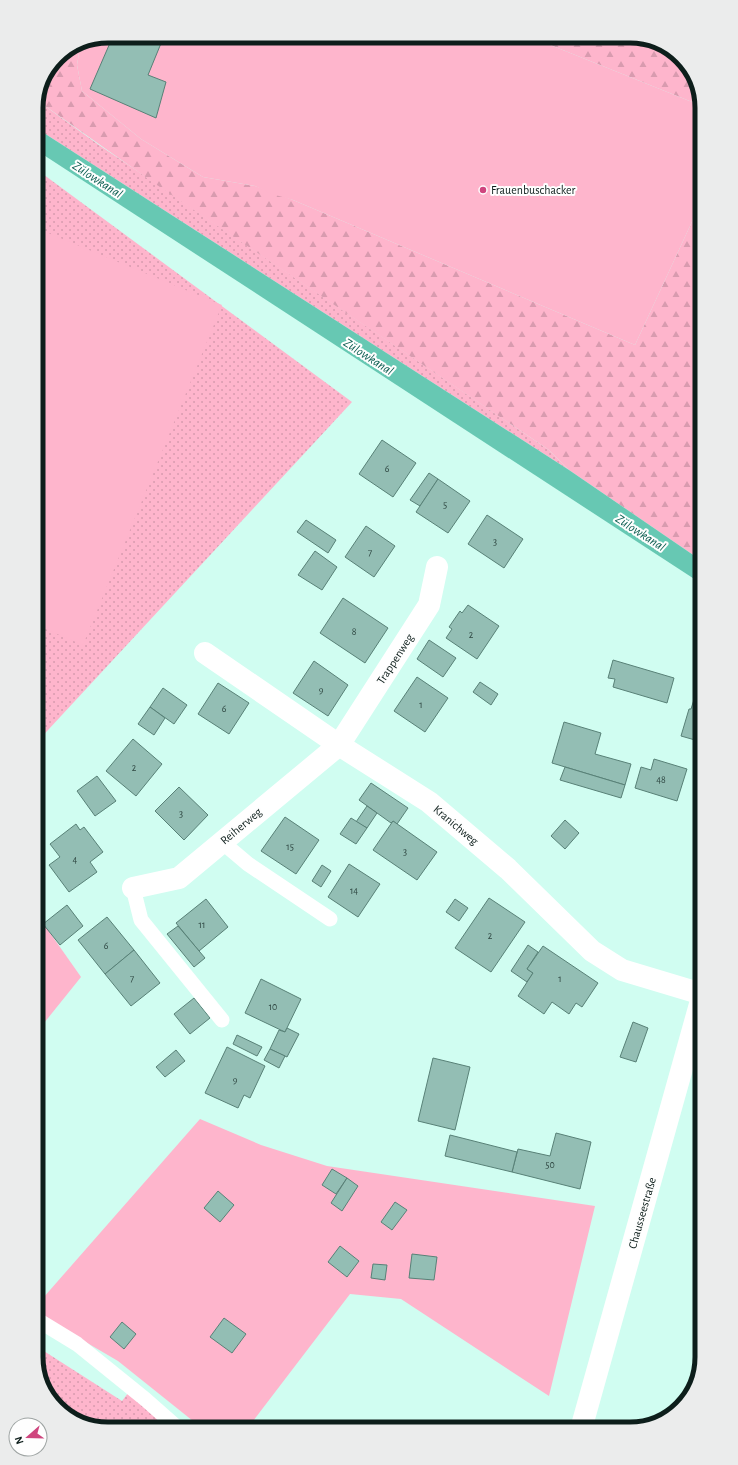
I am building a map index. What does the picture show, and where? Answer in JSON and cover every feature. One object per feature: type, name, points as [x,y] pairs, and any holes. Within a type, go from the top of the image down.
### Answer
[{"type":"street","name":"Trappenweg","points":[[339,745],[430,605],[437,567]]},
{"type":"street","name":"Kranichweg","points":[[205,654],[339,745],[429,802],[508,869],[592,951],[622,970],[695,994]]},
{"type":"street","name":"Reiherweg","points":[[133,888],[179,878],[339,745]]},
{"type":"street","name":"Chausseestraße","points":[[584,1422],[695,1021]]},
{"type":"lane","points":[[222,842],[248,864],[330,919]]},
{"type":"lane","points":[[133,888],[142,920],[222,1020]]},
{"type":"lane","points":[[43,1323],[77,1344],[171,1422]]},
{"type":"green space","name":"Frauenbuschacker","points":[[108,43],[545,43],[695,103],[695,215],[635,345],[293,200],[272,194],[255,186],[203,177],[141,139],[82,91],[77,65],[80,50],[95,44]]},
{"type":"green space","points":[[545,43],[634,43],[651,46],[666,54],[682,69],[690,83],[694,95],[695,103]]},
{"type":"green space","points":[[80,50],[77,65],[82,91],[141,139],[203,177],[255,186],[293,200],[635,345],[695,215],[695,556],[569,470],[549,450],[154,183],[43,105],[45,91],[54,72],[62,62],[72,54]]},
{"type":"green space","points":[[43,105],[99,145],[549,450],[569,470],[43,132]]},
{"type":"green space","points":[[43,174],[352,402],[43,735]]},
{"type":"green space","points":[[43,231],[222,305],[83,645],[43,628]]},
{"type":"green space","points":[[43,923],[81,977],[43,1024]]},
{"type":"green space","points":[[200,1119],[261,1145],[327,1166],[595,1206],[549,1396],[401,1299],[350,1294],[252,1422],[194,1422],[118,1361],[43,1317],[43,1298]]},
{"type":"green space","points":[[43,1350],[122,1401],[132,1388],[160,1415],[155,1422],[104,1422],[87,1419],[79,1415],[59,1400],[48,1382],[44,1370]]},
{"type":"water","name":"Zülowkanal","points":[[43,132],[569,470],[695,556],[695,579],[43,155]]},
{"type":"building","points":[[110,43],[161,43],[148,75],[166,82],[156,118],[90,89]]},
{"type":"building","points":[[382,440],[416,463],[393,497],[359,474]]},
{"type":"building","points":[[429,473],[438,479],[420,506],[410,500]]},
{"type":"building","points":[[438,479],[470,501],[448,533],[416,512]]},
{"type":"building","points":[[487,515],[523,539],[504,568],[468,544]]},
{"type":"building","points":[[306,520],[336,540],[328,553],[297,532]]},
{"type":"building","points":[[366,526],[395,546],[374,577],[345,557]]},
{"type":"building","points":[[315,551],[337,567],[322,590],[298,575]]},
{"type":"building","points":[[343,598],[388,628],[365,663],[320,633]]},
{"type":"building","points":[[468,605],[499,626],[477,659],[446,638],[452,629],[449,627],[460,611],[462,613]]},
{"type":"building","points":[[429,640],[456,658],[443,677],[417,659]]},
{"type":"building","points":[[613,660],[674,678],[667,703],[613,687],[615,679],[608,678]]},
{"type":"building","points":[[314,661],[348,685],[328,716],[293,693]]},
{"type":"building","points":[[417,677],[448,698],[425,732],[394,711]]},
{"type":"building","points":[[480,682],[498,694],[491,705],[473,692]]},
{"type":"building","points":[[218,683],[249,703],[229,734],[198,714]]},
{"type":"building","points":[[163,688],[187,705],[174,724],[150,707]]},
{"type":"building","points":[[695,696],[695,740],[681,736],[689,709],[691,709]]},
{"type":"building","points":[[150,707],[165,718],[154,735],[138,724]]},
{"type":"building","points":[[564,722],[601,733],[595,754],[631,764],[625,785],[552,763]]},
{"type":"building","points":[[133,739],[162,764],[136,796],[106,771]]},
{"type":"building","points":[[654,759],[687,769],[677,801],[635,788],[641,767],[651,770]]},
{"type":"building","points":[[565,767],[625,785],[621,798],[560,780]]},
{"type":"building","points":[[97,776],[116,801],[95,816],[77,791]]},
{"type":"building","points":[[371,783],[408,808],[397,824],[393,821],[391,823],[359,800]]},
{"type":"building","points":[[179,787],[208,815],[184,840],[155,811]]},
{"type":"building","points":[[367,806],[377,813],[367,828],[356,822]]},
{"type":"building","points":[[285,817],[319,840],[296,874],[261,851]]},
{"type":"building","points":[[351,818],[367,828],[356,844],[340,834]]},
{"type":"building","points":[[565,820],[579,833],[565,849],[551,836]]},
{"type":"building","points":[[393,821],[437,852],[417,880],[373,850]]},
{"type":"building","points":[[76,824],[80,830],[84,827],[103,852],[90,862],[97,872],[69,892],[49,865],[60,857],[50,844]]},
{"type":"building","points":[[349,864],[380,884],[358,917],[328,897]]},
{"type":"building","points":[[322,865],[331,871],[321,887],[312,881]]},
{"type":"building","points":[[489,898],[525,922],[491,972],[455,948]]},
{"type":"building","points":[[206,899],[228,927],[199,951],[176,923]]},
{"type":"building","points":[[455,899],[468,908],[459,921],[446,912]]},
{"type":"building","points":[[67,905],[83,926],[60,945],[43,924]]},
{"type":"building","points":[[107,917],[134,950],[105,974],[78,940]]},
{"type":"building","points":[[178,926],[205,958],[194,967],[167,934]]},
{"type":"building","points":[[528,945],[538,952],[527,969],[533,973],[527,982],[511,971]]},
{"type":"building","points":[[543,946],[598,983],[582,1007],[576,1003],[569,1014],[552,1002],[544,1014],[518,996],[533,973],[527,969]]},
{"type":"building","points":[[134,950],[160,983],[131,1006],[105,974]]},
{"type":"building","points":[[261,979],[301,999],[285,1032],[245,1013]]},
{"type":"building","points":[[194,998],[210,1018],[190,1034],[174,1014]]},
{"type":"building","points":[[633,1022],[648,1028],[636,1062],[620,1057]]},
{"type":"building","points":[[287,1028],[299,1034],[287,1057],[270,1049],[279,1030],[285,1032]]},
{"type":"building","points":[[237,1035],[262,1047],[257,1056],[233,1044]]},
{"type":"building","points":[[227,1047],[265,1066],[250,1098],[244,1095],[238,1108],[205,1093]]},
{"type":"building","points":[[270,1049],[285,1056],[279,1068],[264,1060]]},
{"type":"building","points":[[176,1050],[185,1061],[165,1077],[156,1067]]},
{"type":"building","points":[[433,1058],[470,1067],[455,1130],[418,1121]]},
{"type":"building","points":[[556,1133],[591,1142],[580,1189],[512,1172],[518,1149],[550,1156]]},
{"type":"building","points":[[450,1135],[517,1152],[512,1172],[445,1156]]},
{"type":"building","points":[[332,1169],[347,1178],[336,1194],[322,1185]]},
{"type":"building","points":[[347,1178],[358,1186],[342,1211],[331,1203]]},
{"type":"building","points":[[218,1191],[234,1205],[220,1222],[204,1208]]},
{"type":"building","points":[[395,1202],[407,1210],[392,1230],[381,1222]]},
{"type":"building","points":[[340,1246],[359,1261],[347,1277],[328,1262]]},
{"type":"building","points":[[412,1254],[437,1257],[434,1280],[409,1278]]},
{"type":"building","points":[[373,1264],[387,1265],[385,1280],[371,1278]]},
{"type":"building","points":[[224,1318],[246,1334],[232,1353],[210,1337]]},
{"type":"building","points":[[122,1322],[136,1334],[124,1349],[110,1337]]},
{"type":"place","name":"Frauenbuschacker","points":[[483,190]]}]
